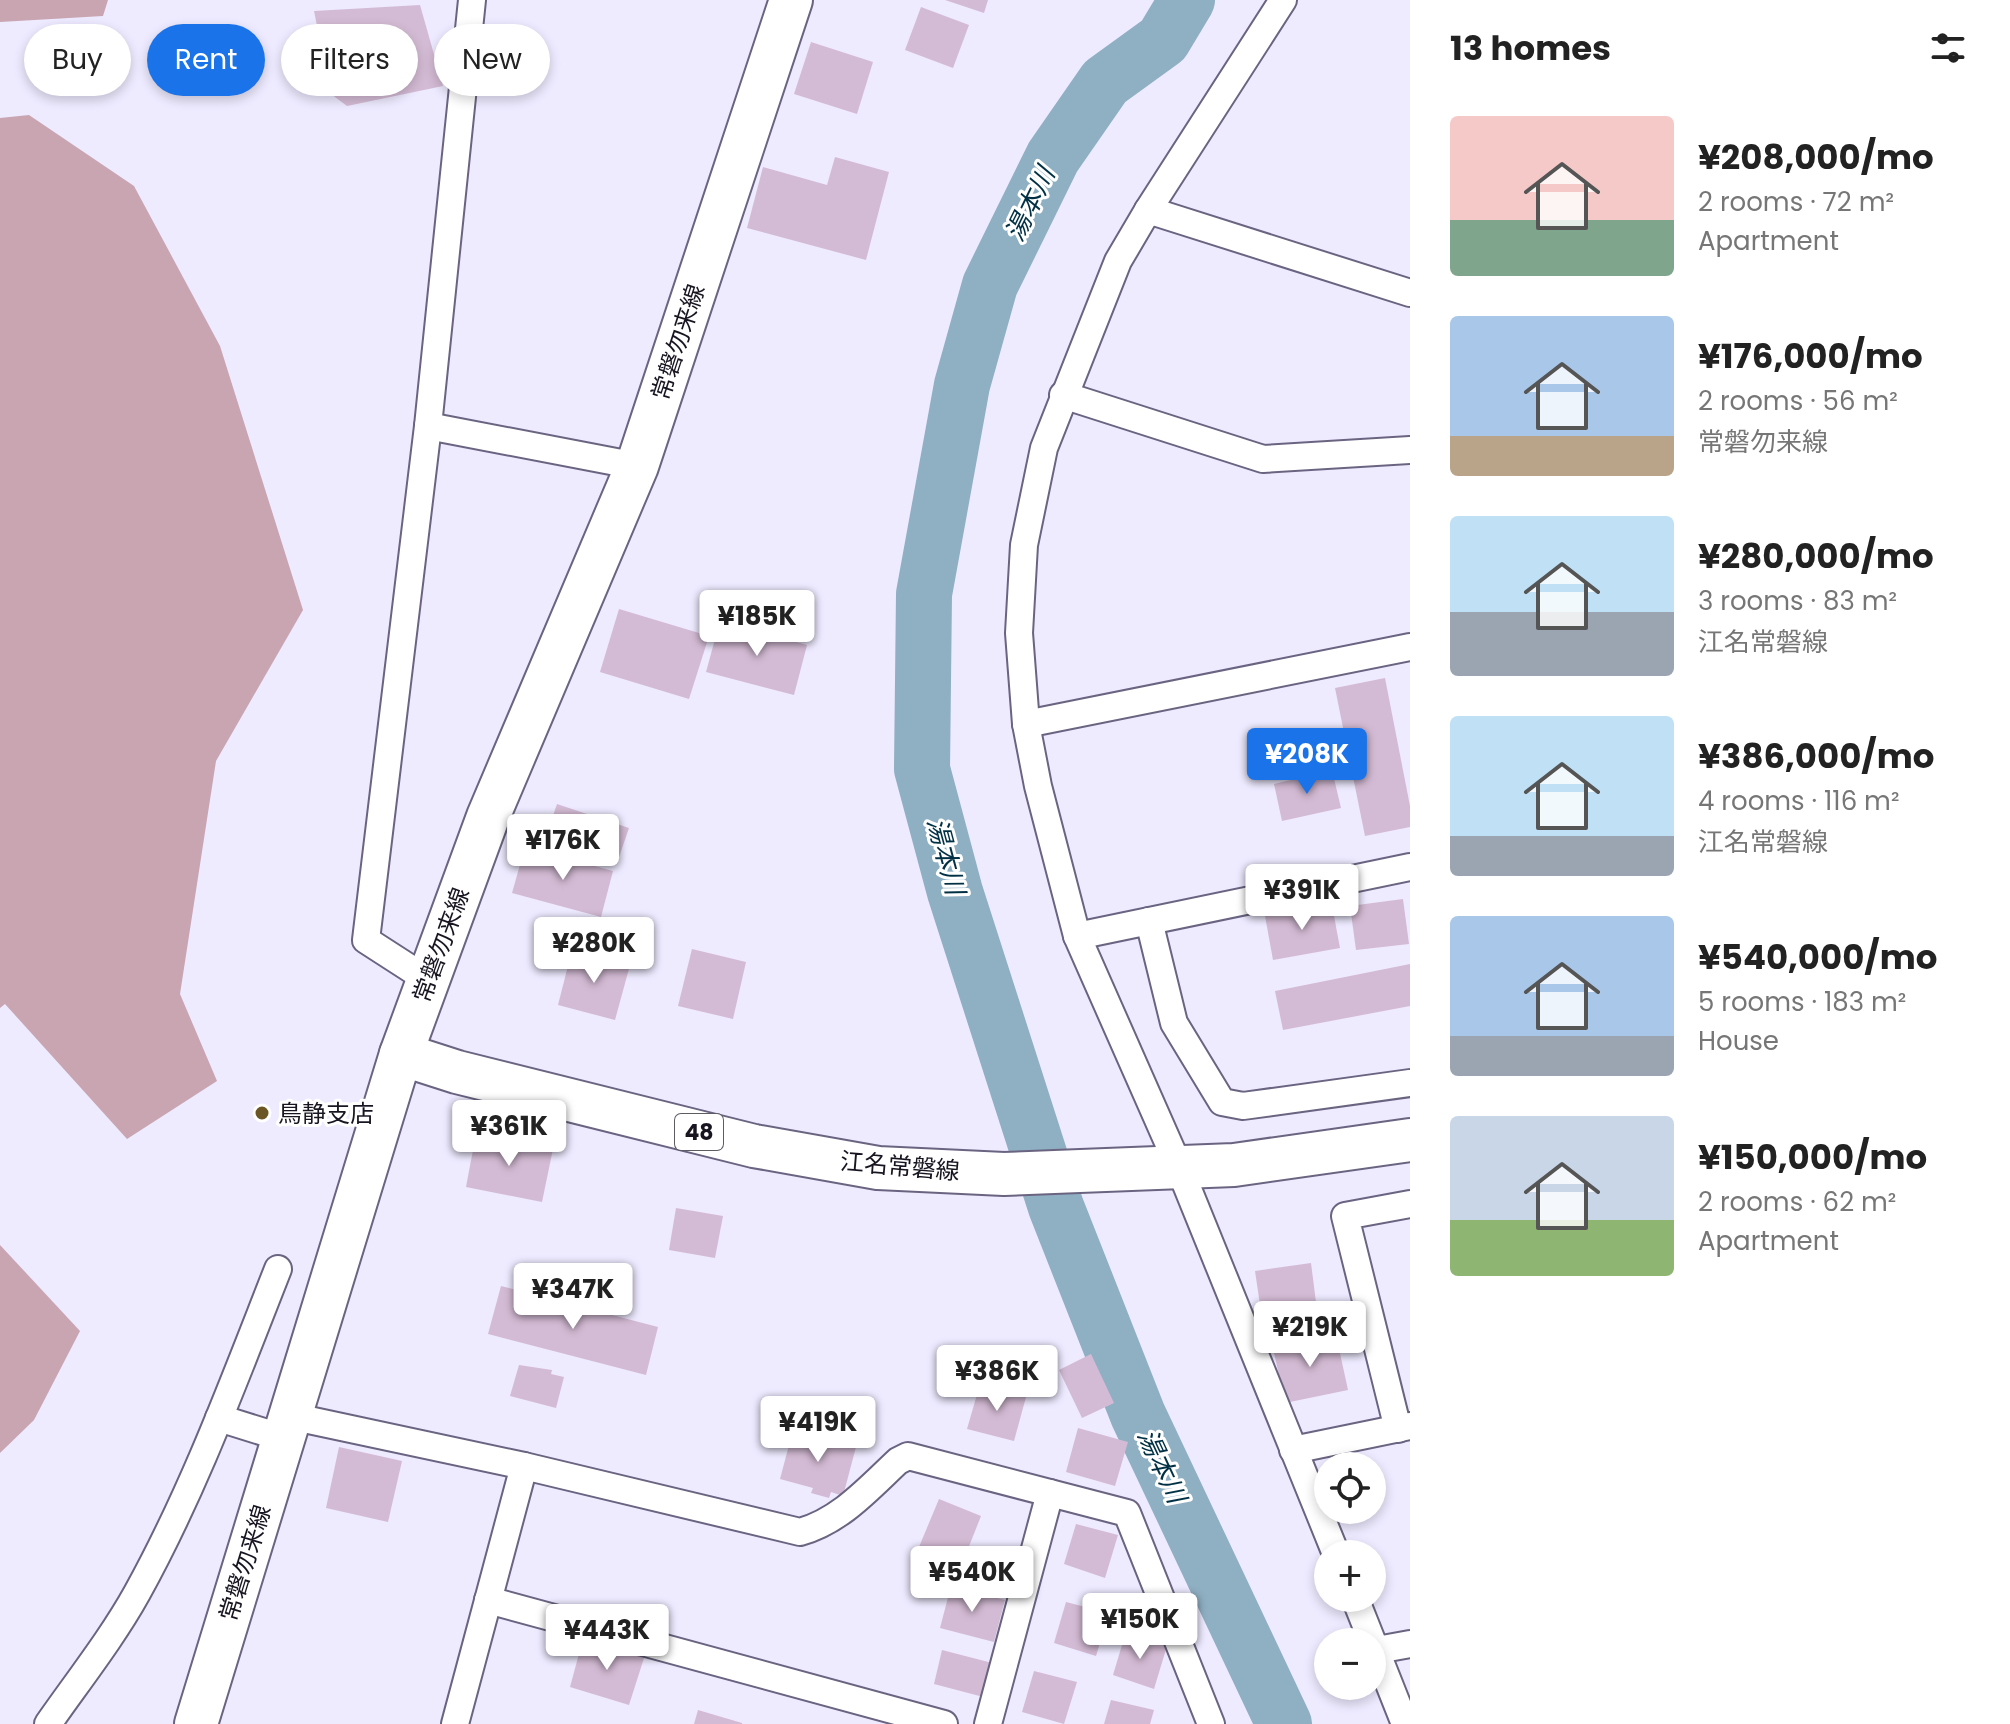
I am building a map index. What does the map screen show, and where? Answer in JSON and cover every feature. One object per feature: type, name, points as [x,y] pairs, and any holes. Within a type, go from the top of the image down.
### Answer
[{"type":"main road","name":"常磐勿来線","points":[[196,1724],[401,1054],[488,817],[637,466],[791,0]]},
{"type":"main road","name":"江名常磐線","points":[[401,1054],[457,1072],[754,1146],[878,1168],[1004,1174],[1234,1165],[1410,1140]]},
{"type":"street","points":[[428,980],[366,940],[428,426],[472,0]]},
{"type":"street","points":[[1283,0],[1118,261],[1044,448],[1024,545],[1019,633],[1026,724],[1038,786],[1077,936],[1160,1168],[1293,1450],[1330,1540]]},
{"type":"street","points":[[1148,210],[1410,293]]},
{"type":"street","points":[[1063,395],[1263,459],[1410,450]]},
{"type":"street","points":[[428,426],[637,466]]},
{"type":"street","points":[[1026,724],[1410,647]]},
{"type":"street","points":[[1077,936],[1410,867]]},
{"type":"street","points":[[1149,921],[1174,1023],[1222,1102],[1243,1106],[1410,1083]]},
{"type":"street","points":[[1293,1450],[1404,1428],[1345,1216],[1410,1204]]},
{"type":"street","points":[[48,1724],[135,1596],[164,1542],[219,1418],[278,1269]]},
{"type":"street","points":[[219,1418],[524,1466],[800,1532],[815,1528],[846,1509],[898,1461],[908,1456],[1127,1513],[1211,1724]]},
{"type":"street","points":[[455,1724],[524,1466]]},
{"type":"street","points":[[988,1724],[1050,1493]]},
{"type":"street","points":[[488,1600],[944,1724]]},
{"type":"street","points":[[1386,1648],[1410,1644]]},
{"type":"street","points":[[1386,1674],[1405,1724]]},
{"type":"shaded area","points":[[0,0],[108,0],[103,16],[0,22]]},
{"type":"shaded area","points":[[29,115],[134,186],[220,346],[303,610],[216,761],[180,994],[217,1081],[127,1139],[5,1004],[0,1008],[0,118]]},
{"type":"shaded area","points":[[0,1245],[80,1331],[34,1420],[0,1453]]},
{"type":"building","points":[[945,0],[988,0],[984,13]]},
{"type":"building","points":[[420,5],[434,54],[434,88],[418,91],[418,24],[317,24],[314,11]]},
{"type":"building","points":[[921,7],[969,25],[953,68],[905,50]]},
{"type":"building","points":[[811,42],[873,62],[857,114],[794,94]]},
{"type":"building","points":[[334,96],[395,96],[347,106]]},
{"type":"building","points":[[835,157],[889,172],[866,260],[747,228],[763,167],[827,185]]},
{"type":"building","points":[[619,609],[709,636],[689,699],[600,672]]},
{"type":"building","points":[[720,621],[807,645],[794,695],[706,672]]},
{"type":"building","points":[[1385,678],[1410,806],[1410,827],[1365,836],[1335,688]]},
{"type":"building","points":[[1332,770],[1341,808],[1282,821],[1274,784]]},
{"type":"building","points":[[557,804],[629,828],[617,863],[545,839]]},
{"type":"building","points":[[525,847],[613,871],[601,917],[512,893]]},
{"type":"building","points":[[1403,899],[1409,944],[1356,950],[1350,906]]},
{"type":"building","points":[[1332,905],[1340,948],[1273,960],[1265,916]]},
{"type":"building","points":[[692,949],[746,962],[733,1019],[678,1006]]},
{"type":"building","points":[[572,950],[630,965],[615,1020],[558,1005]]},
{"type":"building","points":[[1410,964],[1410,1006],[1283,1030],[1275,991]]},
{"type":"building","points":[[476,1134],[553,1149],[542,1202],[466,1187]]},
{"type":"building","points":[[676,1208],[723,1216],[715,1258],[669,1250]]},
{"type":"building","points":[[1311,1263],[1317,1310],[1262,1318],[1255,1271]]},
{"type":"building","points":[[501,1286],[658,1327],[646,1375],[488,1334]]},
{"type":"building","points":[[1336,1335],[1348,1390],[1285,1403],[1273,1348]]},
{"type":"building","points":[[1091,1354],[1114,1403],[1082,1418],[1059,1370]]},
{"type":"building","points":[[519,1365],[552,1370],[551,1374],[564,1377],[556,1408],[510,1396]]},
{"type":"building","points":[[980,1384],[1026,1397],[1014,1441],[967,1429]]},
{"type":"building","points":[[1078,1428],[1128,1442],[1115,1486],[1066,1472]]},
{"type":"building","points":[[793,1430],[856,1447],[843,1496],[831,1492],[829,1498],[811,1493],[813,1488],[780,1479]]},
{"type":"building","points":[[339,1447],[402,1461],[388,1522],[326,1508]]},
{"type":"building","points":[[939,1499],[981,1516],[962,1564],[919,1547]]},
{"type":"building","points":[[1076,1524],[1118,1535],[1105,1578],[1064,1564]]},
{"type":"building","points":[[951,1586],[1005,1600],[994,1642],[940,1628]]},
{"type":"building","points":[[1066,1602],[1109,1613],[1096,1656],[1054,1643]]},
{"type":"building","points":[[1125,1635],[1167,1646],[1154,1689],[1113,1675]]},
{"type":"building","points":[[583,1639],[644,1658],[629,1705],[570,1687]]},
{"type":"building","points":[[942,1650],[1000,1665],[991,1699],[934,1684]]},
{"type":"building","points":[[1034,1671],[1077,1682],[1064,1724],[1022,1712]]},
{"type":"building","points":[[1111,1700],[1154,1710],[1150,1724],[1104,1724]]},
{"type":"building","points":[[698,1710],[742,1723],[742,1724],[694,1724]]},
{"type":"waterway","name":"湯本川","points":[[1187,0],[1163,40],[1105,82],[1053,157],[990,285],[962,385],[924,594],[922,769],[955,892],[1056,1207],[1138,1415],[1284,1724]]},
{"type":"place","name":"鳥静支店","points":[[262,1113]]}]
